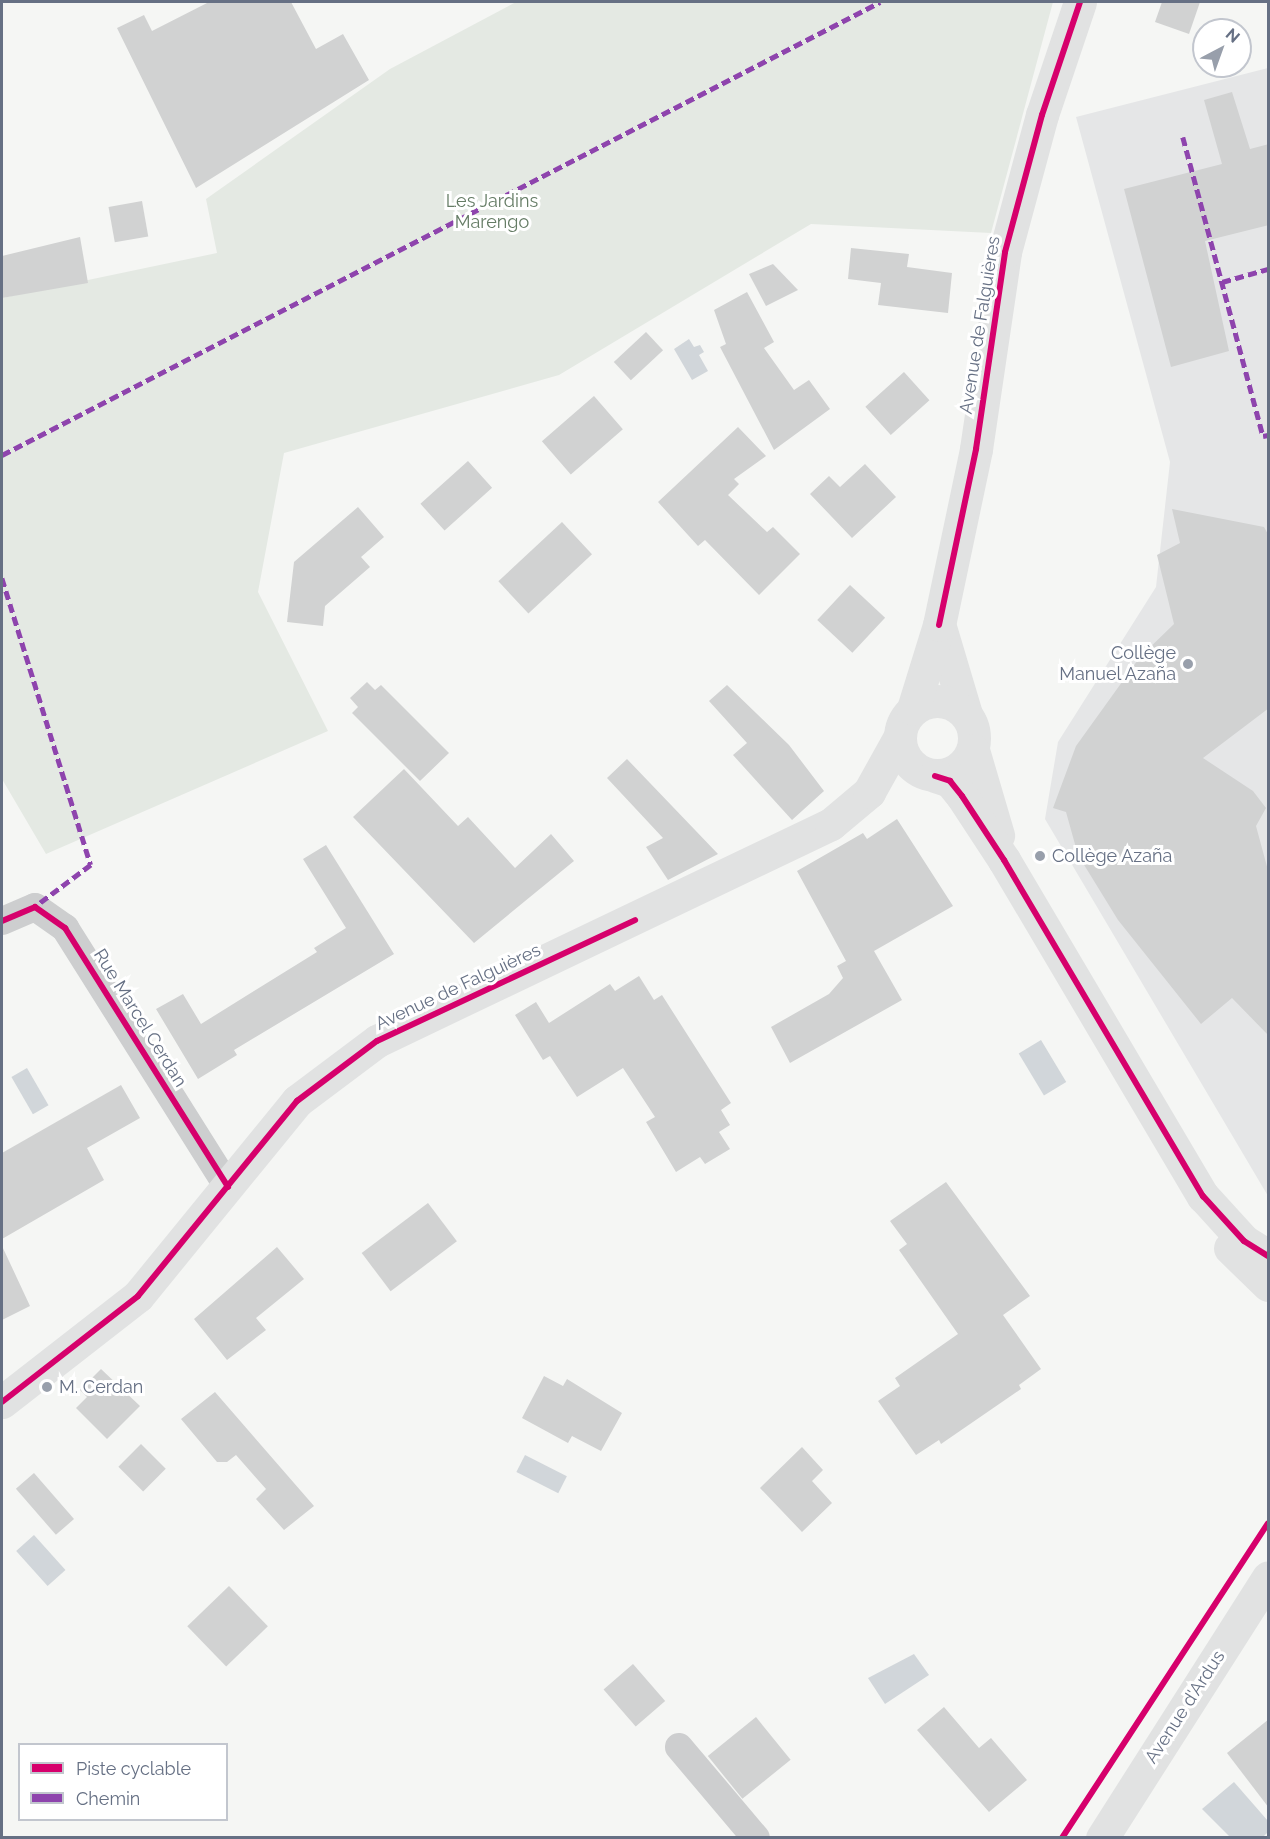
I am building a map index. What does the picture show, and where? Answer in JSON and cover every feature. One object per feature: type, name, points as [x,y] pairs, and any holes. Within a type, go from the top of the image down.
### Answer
[{"type":"street","name":"Avenue de Falguières","points":[[2,1402],[138,1296],[297,1101],[377,1041],[831,824],[869,792],[906,723],[939,624],[976,450],[1005,252],[1042,115],[1080,2]]},
{"type":"street","name":"Avenue de Falguières","points":[[939,624],[966,714]]},
{"type":"street","points":[[1005,860],[973,750],[972,725],[966,714],[946,702],[906,723],[906,759],[929,775],[950,782],[962,796],[1005,860],[1203,1196],[1244,1240],[1269,1256]]},
{"type":"street","points":[[929,775],[958,770],[973,750]]},
{"type":"street","name":"Avenue de Falguières","points":[[869,792],[929,775]]},
{"type":"street","name":"Rue Marcel Cerdan","points":[[2,921],[35,907],[66,928],[228,1187]]},
{"type":"street","points":[[1203,1196],[1209,1218],[1236,1258],[1269,1285]]},
{"type":"street","name":"Avenue d'Ardus","points":[[1102,1838],[1269,1577]]},
{"type":"street","points":[[679,1747],[756,1838]]},
{"type":"shaded area","name":"Collège Manuel Azaña","points":[[1268,68],[1268,1196],[1045,819],[1058,742],[1156,587],[1170,462],[1076,117],[1229,78],[1252,78],[1252,72]]},
{"type":"shaded area","points":[[689,339],[694,347],[700,345],[704,352],[699,355],[708,371],[692,380],[674,349]]},
{"type":"shaded area","points":[[1041,1040],[1066,1082],[1044,1095],[1019,1053]]},
{"type":"shaded area","points":[[27,1068],[48,1105],[33,1114],[11,1077]]},
{"type":"shaded area","points":[[525,1455],[567,1476],[558,1493],[516,1472]]},
{"type":"shaded area","points":[[34,1535],[65,1570],[48,1586],[16,1551]]},
{"type":"shaded area","points":[[914,1654],[929,1675],[885,1704],[868,1678]]},
{"type":"shaded area","points":[[1234,1782],[1268,1821],[1268,1832],[1263,1837],[1230,1837],[1202,1809]]},
{"type":"green space","name":"Les Jardins Marengo","points":[[516,2],[1053,2],[991,233],[811,224],[559,375],[284,453],[258,592],[328,731],[46,854],[2,779],[2,298],[217,253],[206,199],[390,69]]},
{"type":"building","points":[[209,2],[291,2],[316,49],[343,34],[369,80],[196,188],[117,28],[144,15],[152,31]]},
{"type":"building","points":[[1162,2],[1200,2],[1194,18],[1192,18],[1189,34],[1155,22]]},
{"type":"building","points":[[1232,92],[1250,149],[1269,144],[1269,225],[1205,241],[1229,351],[1171,367],[1124,189],[1222,164],[1204,100]]},
{"type":"building","points":[[142,201],[148,236],[115,242],[109,207]]},
{"type":"building","points":[[80,237],[88,283],[2,298],[2,256]]},
{"type":"building","points":[[851,248],[909,254],[907,267],[952,273],[948,313],[878,305],[881,283],[848,279]]},
{"type":"building","points":[[773,264],[798,290],[766,306],[749,274]]},
{"type":"building","points":[[747,292],[774,342],[764,348],[794,390],[809,380],[830,409],[774,450],[720,347],[726,344],[714,310]]},
{"type":"building","points":[[646,332],[663,350],[631,380],[614,362]]},
{"type":"building","points":[[904,372],[929,400],[891,435],[865,407]]},
{"type":"building","points":[[594,396],[623,429],[571,474],[542,441]]},
{"type":"building","points":[[738,427],[766,456],[734,479],[739,484],[728,495],[767,532],[773,527],[800,554],[759,595],[705,540],[698,546],[658,502]]},
{"type":"building","points":[[468,461],[492,488],[445,531],[420,504]]},
{"type":"building","points":[[865,464],[896,497],[852,538],[810,494],[829,476],[840,487]]},
{"type":"building","points":[[358,507],[384,537],[361,557],[370,567],[325,606],[323,626],[287,622],[294,562]]},
{"type":"building","points":[[1172,509],[1264,527],[1269,536],[1269,708],[1203,758],[1253,791],[1266,808],[1256,826],[1269,874],[1269,1036],[1232,998],[1201,1024],[1118,920],[1078,855],[1066,812],[1053,808],[1076,746],[1140,657],[1174,624],[1157,555],[1180,543]]},
{"type":"building","points":[[562,522],[592,554],[528,614],[498,581]]},
{"type":"building","points":[[850,585],[885,618],[852,653],[817,620]]},
{"type":"building","points":[[367,682],[375,690],[381,685],[449,753],[420,781],[352,713],[358,707],[350,698]]},
{"type":"building","points":[[727,685],[789,745],[824,791],[792,820],[733,755],[747,743],[709,701]]},
{"type":"building","points":[[627,759],[718,854],[668,880],[646,847],[663,838],[607,778]]},
{"type":"building","points":[[404,769],[458,826],[468,817],[515,868],[551,834],[574,861],[474,943],[353,817]]},
{"type":"building","points":[[897,819],[953,906],[874,951],[902,1000],[790,1063],[771,1027],[829,994],[843,978],[837,966],[846,961],[797,871],[863,833],[867,839]]},
{"type":"building","points":[[326,845],[394,954],[234,1050],[237,1055],[198,1079],[156,1009],[183,994],[201,1024],[317,952],[314,948],[346,928],[303,859]]},
{"type":"building","points":[[639,976],[654,1000],[662,995],[731,1103],[721,1110],[730,1125],[719,1132],[730,1149],[705,1164],[700,1157],[676,1172],[646,1122],[655,1117],[623,1068],[577,1097],[550,1056],[543,1060],[515,1015],[536,1002],[549,1023],[610,984],[615,991]]},
{"type":"building","points":[[121,1085],[140,1118],[87,1148],[104,1180],[2,1239],[2,1153]]},
{"type":"building","points":[[946,1182],[1030,1296],[1003,1315],[1041,1369],[1019,1385],[1021,1389],[941,1444],[939,1440],[916,1455],[878,1401],[900,1386],[895,1378],[958,1334],[899,1250],[907,1244],[890,1221]]},
{"type":"building","points":[[428,1203],[457,1241],[391,1291],[362,1253]]},
{"type":"building","points":[[2,1246],[30,1306],[2,1320]]},
{"type":"building","points":[[277,1247],[304,1279],[256,1318],[266,1330],[227,1360],[194,1319]]},
{"type":"building","points":[[101,1369],[140,1406],[107,1439],[76,1408],[87,1397],[80,1390]]},
{"type":"building","points":[[544,1376],[563,1386],[567,1379],[622,1413],[601,1451],[572,1436],[568,1443],[522,1418]]},
{"type":"building","points":[[215,1392],[314,1506],[284,1530],[256,1499],[266,1489],[236,1455],[227,1462],[217,1462],[181,1419]]},
{"type":"building","points":[[141,1444],[166,1469],[143,1491],[118,1467]]},
{"type":"building","points":[[802,1447],[823,1470],[812,1481],[832,1503],[802,1532],[760,1488]]},
{"type":"building","points":[[34,1473],[74,1519],[56,1535],[16,1489]]},
{"type":"building","points":[[229,1586],[268,1626],[226,1667],[187,1626]]},
{"type":"building","points":[[633,1664],[665,1701],[636,1727],[604,1690]]},
{"type":"building","points":[[944,1707],[979,1748],[991,1738],[1027,1780],[989,1812],[917,1730]]},
{"type":"building","points":[[756,1717],[791,1760],[742,1799],[708,1756]]},
{"type":"building","points":[[1269,1719],[1269,1808],[1227,1753]]},
{"type":"marked path","points":[[2,455],[880,2]]},
{"type":"marked path","points":[[1183,137],[1263,436],[1268,435]]},
{"type":"marked path","points":[[1222,282],[1268,269]]},
{"type":"marked path","points":[[2,578],[91,865],[35,907]]},
{"type":"cycle path","points":[[939,625],[976,449],[1005,252],[1042,115],[1080,2]]},
{"type":"cycle path","points":[[935,776],[950,781],[1004,860],[1203,1196],[1244,1241],[1268,1256]]},
{"type":"cycle path","points":[[2,921],[35,907],[65,928],[228,1187]]},
{"type":"cycle path","points":[[2,1402],[138,1296],[297,1101],[377,1041],[635,920]]},
{"type":"cycle path","points":[[1062,1838],[1268,1523]]},
{"type":"place","name":"Collège Manuel Azaña","points":[[1188,664]]},
{"type":"place","name":"Collège Azaña","points":[[1040,856]]},
{"type":"place","name":"M. Cerdan","points":[[47,1387]]}]
